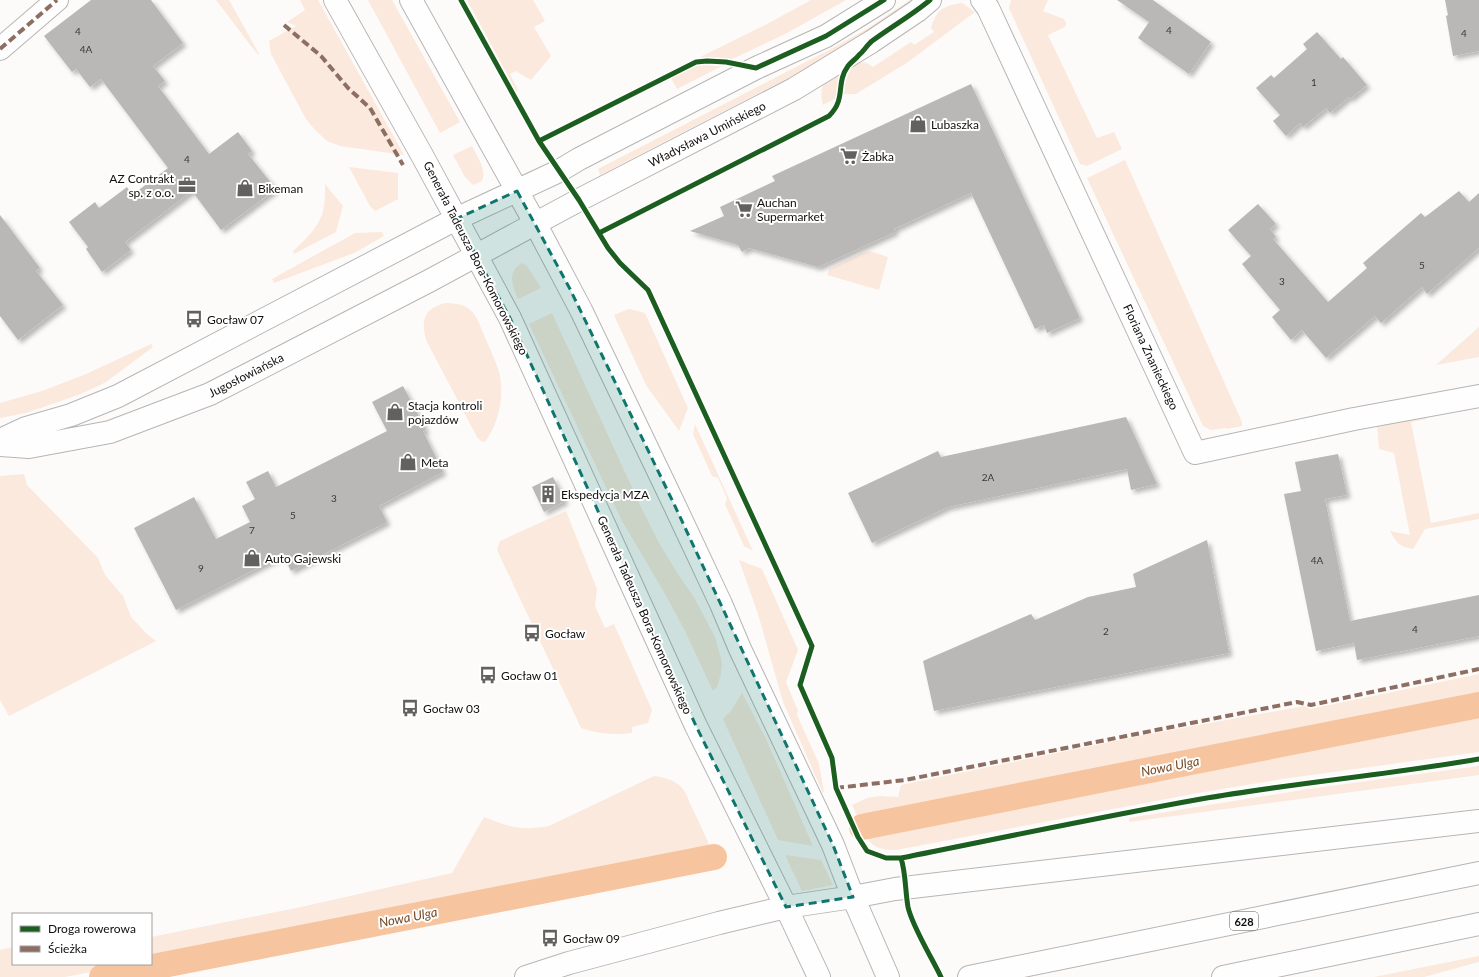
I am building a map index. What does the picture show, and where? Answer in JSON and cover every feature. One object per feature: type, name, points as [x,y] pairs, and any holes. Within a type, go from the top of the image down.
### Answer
[{"type":"street","points":[[0,49],[57,0]]},
{"type":"street","name":"Generała Tadeusza Bora-Komorowskiego","points":[[335,0],[423,157],[510,318],[696,726],[786,906],[819,977]]},
{"type":"street","points":[[410,0],[535,223],[581,310],[721,604],[740,649],[833,845],[853,897],[888,977]]},
{"type":"street","points":[[0,440],[26,428],[71,415],[118,396],[456,220],[559,171],[579,159],[756,68],[826,36],[884,0]]},
{"type":"street","name":"Władysława Umińskiego","points":[[476,256],[535,223],[794,90],[871,42],[917,11],[930,0]]},
{"type":"street","name":"Floriana Znanieckiego","points":[[982,0],[988,8],[1195,453],[1354,419],[1479,396]]},
{"type":"street","name":"Jugosłowiańska","points":[[0,445],[29,448],[110,432],[210,394],[476,256]]},
{"type":"street","points":[[526,977],[569,963],[786,906],[853,897],[896,889],[1479,821]]},
{"type":"street","name":"628","points":[[970,977],[1479,873]]},
{"type":"street","points":[[1223,977],[1479,924]]},
{"type":"highlighted area","points":[[517,191],[570,289],[674,504],[833,845],[853,897],[786,907],[696,726],[510,318],[456,219]]},
{"type":"shaded area","points":[[216,0],[229,0],[259,54],[258,55]]},
{"type":"shaded area","points":[[300,0],[318,0],[404,155],[340,146],[327,141],[306,119],[271,54],[269,41],[296,26],[287,22],[305,10]]},
{"type":"shaded area","points":[[368,0],[392,0],[460,122],[440,133]]},
{"type":"shaded area","points":[[467,0],[533,0],[545,21],[534,27],[551,56],[531,80],[516,71],[510,74],[518,90],[516,91]]},
{"type":"shaded area","points":[[811,0],[846,0],[787,33],[737,57],[731,59],[696,59],[769,23]]},
{"type":"shaded area","points":[[910,0],[919,0],[831,56],[600,175],[598,169],[831,49],[867,29]]},
{"type":"shaded area","points":[[1011,0],[1048,0],[1043,11],[1064,19],[1066,23],[1065,27],[1048,35],[1097,138],[1114,132],[1122,149],[1087,166],[1080,164],[1009,8]]},
{"type":"shaded area","points":[[962,3],[975,12],[908,62],[856,94],[843,94],[848,75],[855,65],[860,62],[866,63],[873,67],[911,42],[914,45],[934,32],[931,28],[938,13],[945,7]]},
{"type":"shaded area","points":[[695,66],[722,66],[677,89],[671,78]]},
{"type":"shaded area","points":[[841,70],[836,98],[823,105],[821,92],[822,87],[831,77]]},
{"type":"shaded area","points":[[472,146],[481,163],[483,172],[482,181],[473,185],[465,177],[453,155]]},
{"type":"shaded area","points":[[1125,160],[1242,422],[1242,426],[1211,430],[1203,426],[1087,178]]},
{"type":"shaded area","points":[[349,167],[398,173],[398,199],[375,211],[370,206]]},
{"type":"shaded area","points":[[325,184],[343,206],[336,232],[294,254],[293,251],[311,233],[321,218],[324,205]]},
{"type":"shaded area","points":[[382,232],[384,236],[354,253],[274,283],[272,279],[355,233]]},
{"type":"shaded area","points":[[869,251],[888,257],[879,290],[827,275],[829,269]]},
{"type":"shaded area","points":[[522,263],[527,266],[541,288],[518,299],[512,279],[514,270]]},
{"type":"shaded area","points":[[446,303],[464,306],[474,314],[480,324],[499,372],[501,381],[500,408],[494,426],[485,442],[481,441],[477,437],[427,342],[425,335],[424,322],[428,312],[438,305]]},
{"type":"shaded area","points":[[629,309],[645,313],[688,408],[679,431],[646,385],[614,315]]},
{"type":"shaded area","points":[[552,313],[658,541],[695,599],[715,637],[722,662],[721,674],[717,687],[713,691],[685,631],[622,521],[529,324]]},
{"type":"shaded area","points":[[1479,327],[1479,357],[1436,365]]},
{"type":"shaded area","points":[[151,344],[153,347],[106,382],[96,387],[78,395],[26,413],[0,418],[0,403],[42,391],[86,374]]},
{"type":"shaded area","points":[[1424,414],[1426,419],[1411,422],[1431,523],[1479,513],[1479,519],[1425,529],[1413,549],[1404,547],[1398,543],[1390,531],[1410,535],[1394,453],[1379,449],[1377,425]]},
{"type":"shaded area","points":[[695,424],[753,551],[744,546],[725,504],[727,498],[718,478],[712,476],[693,434]]},
{"type":"shaded area","points":[[24,474],[27,485],[98,558],[105,575],[123,596],[131,617],[148,635],[156,641],[9,716],[0,700],[0,476]]},
{"type":"shaded area","points":[[566,511],[597,589],[595,606],[605,628],[614,624],[652,710],[648,723],[632,727],[632,733],[606,734],[581,728],[497,550],[500,541]]},
{"type":"shaded area","points":[[739,560],[762,569],[798,650],[786,682],[798,711],[797,715],[819,764],[823,793],[783,702],[758,614]]},
{"type":"shaded area","points":[[1479,674],[1479,697],[1339,723],[859,820],[852,805],[867,798],[879,796],[898,797],[901,785],[1149,734],[1304,706],[1310,709]]},
{"type":"shaded area","points":[[742,693],[765,737],[813,846],[778,840],[723,719],[731,711]]},
{"type":"shaded area","points":[[1479,713],[1479,752],[1282,779],[1198,793],[896,850],[881,849],[873,845],[865,833]]},
{"type":"shaded area","points":[[1479,766],[1479,775],[1129,822],[1129,818],[1308,789]]},
{"type":"shaded area","points":[[654,776],[673,781],[684,790],[711,850],[643,862],[431,906],[152,961],[152,937],[301,907],[452,873],[484,817],[515,827],[531,828],[549,826]]},
{"type":"shaded area","points":[[785,855],[821,860],[833,885],[802,891]]},
{"type":"shaded area","points":[[12,947],[12,965],[128,965],[65,977],[0,977],[0,950]]},
{"type":"shaded area","points":[[1479,956],[1479,962],[1424,977],[1374,977]]},
{"type":"building","points":[[91,0],[151,0],[183,43],[153,66],[165,81],[158,86],[209,154],[238,132],[252,151],[248,154],[276,189],[221,230],[192,191],[125,242],[131,250],[102,272],[86,249],[88,247],[69,222],[95,202],[99,208],[127,187],[132,195],[168,168],[101,79],[90,87],[76,69],[72,72],[44,36]]},
{"type":"building","points":[[1117,0],[1153,0],[1211,42],[1189,74],[1138,38],[1149,22]]},
{"type":"building","points":[[1445,0],[1479,0],[1479,51],[1453,56],[1446,16],[1448,15]]},
{"type":"building","points":[[1317,32],[1341,59],[1343,57],[1367,85],[1350,99],[1349,97],[1330,113],[1326,108],[1303,127],[1300,123],[1286,136],[1273,121],[1280,115],[1256,88],[1271,75],[1274,78],[1307,49],[1303,44]]},
{"type":"building","points":[[971,84],[1080,318],[1047,333],[1044,325],[1035,329],[971,193],[894,229],[895,232],[818,267],[749,248],[742,252],[738,245],[690,231],[724,216],[720,207],[775,181],[772,176]]},
{"type":"building","points":[[1459,191],[1469,202],[1479,193],[1479,248],[1427,294],[1422,287],[1381,323],[1375,316],[1326,358],[1302,330],[1291,340],[1272,317],[1280,310],[1242,264],[1251,256],[1228,230],[1258,204],[1276,224],[1270,229],[1276,237],[1273,239],[1328,302],[1367,268],[1363,263],[1421,213],[1425,217]]},
{"type":"building","points":[[0,215],[40,268],[36,271],[63,305],[18,340],[0,316]]},
{"type":"building","points":[[403,386],[426,430],[423,431],[443,472],[379,506],[387,522],[291,571],[283,555],[176,610],[134,528],[194,497],[216,539],[250,522],[242,506],[255,499],[246,482],[268,471],[276,487],[387,431],[372,402]]},
{"type":"building","points":[[1126,417],[1157,484],[1131,490],[1127,469],[948,507],[872,543],[848,493],[938,451],[941,457]]},
{"type":"building","points":[[1338,454],[1347,495],[1325,499],[1350,621],[1479,595],[1479,636],[1357,660],[1354,643],[1316,651],[1284,494],[1301,491],[1295,462]]},
{"type":"building","name":"Ekspedycja MZA","points":[[553,477],[565,501],[544,512],[532,487]]},
{"type":"building","points":[[1207,540],[1229,653],[934,711],[923,661],[1031,614],[1035,620],[1088,597],[1136,587],[1133,574]]},
{"type":"waterway","name":"Nowa Ulga","points":[[862,827],[1479,705]]},
{"type":"waterway","name":"Nowa Ulga","points":[[102,977],[714,857]]},
{"type":"marked path","points":[[0,49],[57,0]]},
{"type":"marked path","points":[[284,25],[321,56],[348,88],[370,108],[403,165]]},
{"type":"marked path","points":[[836,788],[905,780],[1297,702],[1311,705],[1479,669]]},
{"type":"cycle path","points":[[461,0],[539,141],[579,200],[608,248],[620,263],[648,290],[812,646],[800,685],[832,758],[836,788],[858,837],[867,851],[886,858],[901,858],[910,915],[941,977]]},
{"type":"cycle path","points":[[539,141],[696,62],[726,62],[756,68],[826,36],[884,0]]},
{"type":"cycle path","points":[[599,233],[829,116],[838,103],[842,79],[849,65],[872,41],[930,0]]},
{"type":"cycle path","points":[[901,858],[1088,820],[1201,799],[1479,759]]},
{"type":"place","name":"Lubaszka","points":[[918,124]]},
{"type":"place","name":"Żabka","points":[[849,156]]},
{"type":"place","name":"AZ Contrakt sp. z o.o.","points":[[187,185]]},
{"type":"place","name":"Bikeman","points":[[245,188]]},
{"type":"place","name":"Auchan Supermarket","points":[[744,209]]},
{"type":"place","name":"Gocław 07","points":[[194,319]]},
{"type":"place","name":"Stacja kontroli pojazdów","points":[[395,412]]},
{"type":"place","name":"Meta","points":[[408,462]]},
{"type":"place","name":"Ekspedycja MZA","points":[[548,494]]},
{"type":"place","name":"Auto Gajewski","points":[[252,558]]},
{"type":"place","name":"Gocław","points":[[532,633]]},
{"type":"place","name":"Gocław 01","points":[[488,675]]},
{"type":"place","name":"Gocław 03","points":[[410,708]]},
{"type":"place","name":"Gocław 09","points":[[550,938]]}]
